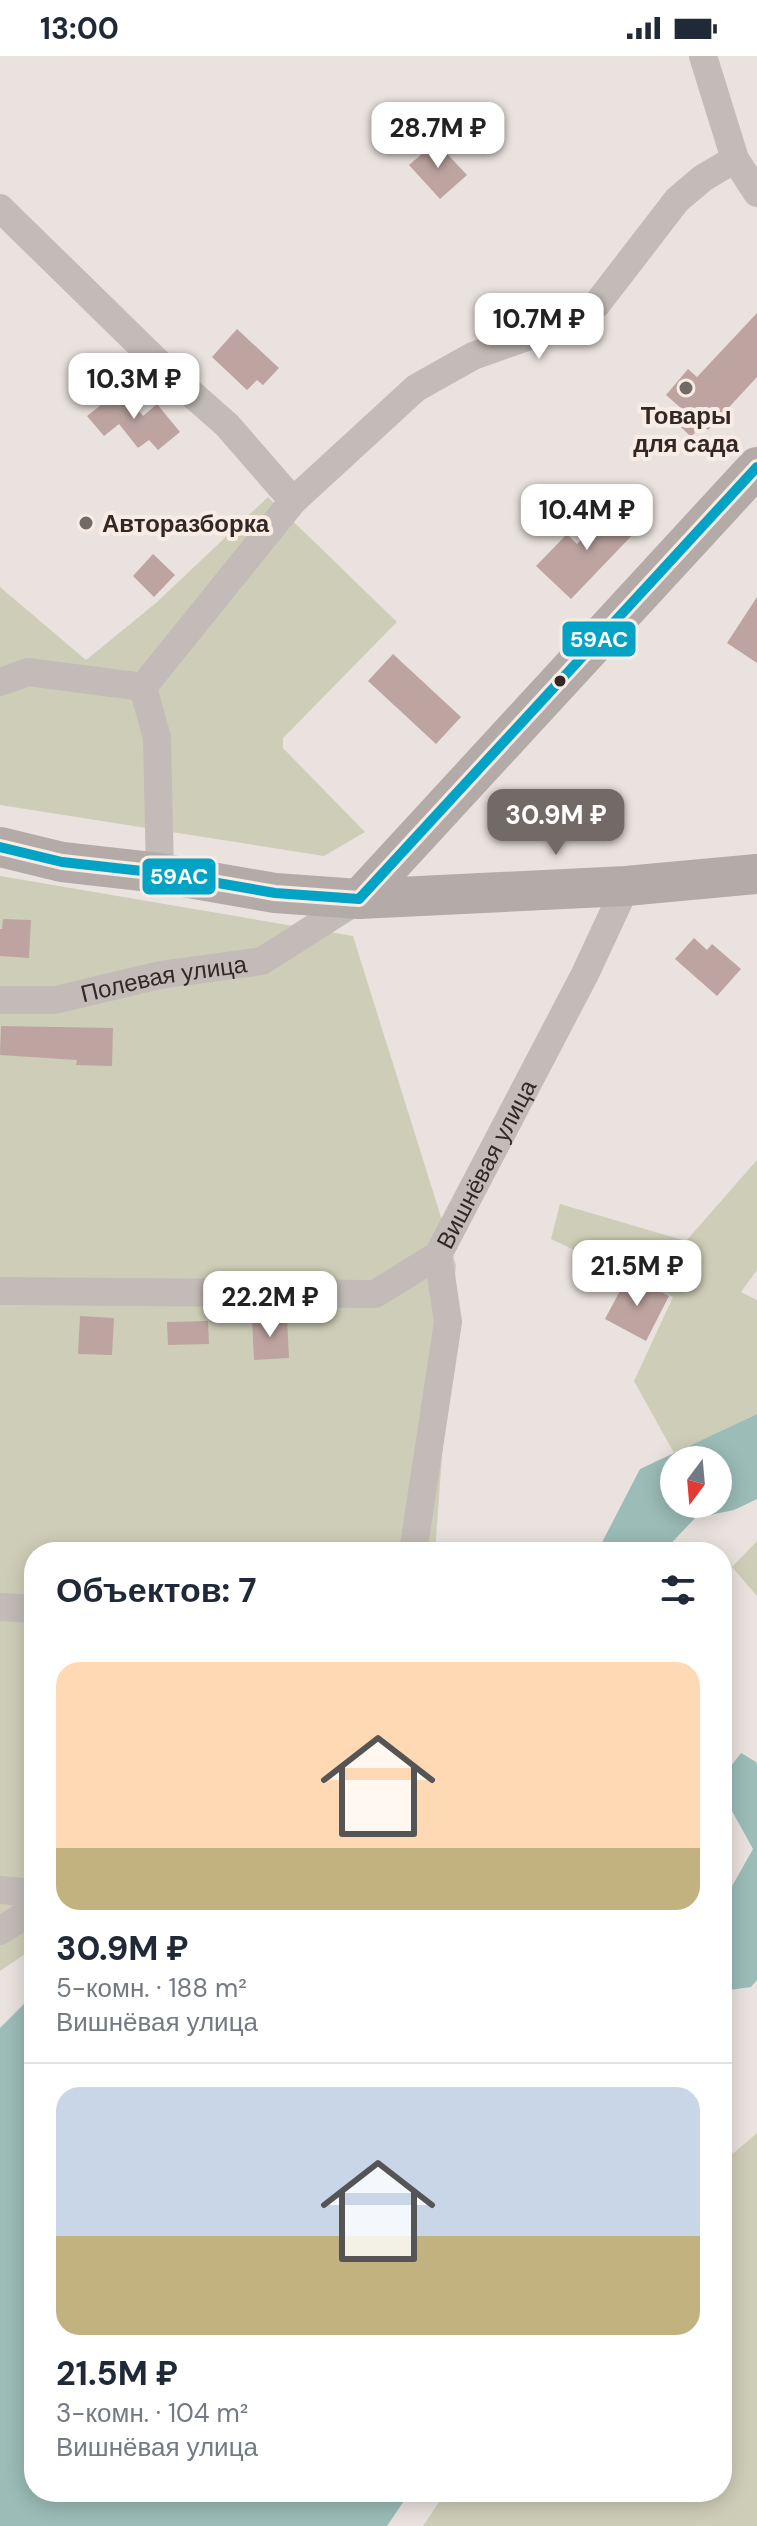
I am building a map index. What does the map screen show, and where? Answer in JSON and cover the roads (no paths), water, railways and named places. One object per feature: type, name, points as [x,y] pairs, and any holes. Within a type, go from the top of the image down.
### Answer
[{"type":"street","points":[[703,56],[735,159],[757,193]]},
{"type":"street","points":[[143,687],[293,501],[416,388],[473,356],[564,324],[597,304],[677,200],[703,178],[735,159]]},
{"type":"street","points":[[0,208],[177,381],[227,425],[293,501]]},
{"type":"street","points":[[359,899],[757,467]]},
{"type":"street","points":[[0,682],[28,672],[143,687]]},
{"type":"street","points":[[143,687],[157,738],[160,873]]},
{"type":"street","points":[[0,847],[62,862],[160,873],[275,893],[359,899],[626,886],[757,874]]},
{"type":"street","name":"Вишнёвая улица","points":[[0,1291],[375,1294],[438,1255],[585,974],[626,886]]},
{"type":"street","name":"Полевая улица","points":[[0,1000],[55,1000],[160,975],[262,961],[359,899]]},
{"type":"street","points":[[415,1542],[448,1322],[438,1255]]},
{"type":"street","points":[[0,1607],[24,1608]]},
{"type":"street","points":[[0,1890],[24,1892]]},
{"type":"street","points":[[0,1931],[24,1915]]},
{"type":"water","points":[[757,1414],[757,1499],[734,1510],[732,1446],[689,1446]]},
{"type":"water","points":[[660,1460],[660,1518],[695,1518],[672,1542],[602,1542],[640,1469]]},
{"type":"water","points":[[741,1753],[757,1765],[757,1980],[751,1987],[732,1990],[732,1886],[753,1849],[732,1811],[732,1765]]},
{"type":"water","points":[[24,2004],[24,2502],[403,2502],[387,2526],[0,2526],[0,2028]]},
{"type":"place","name":"Товары для сада","points":[[686,388]]},
{"type":"place","name":"Авторазборка","points":[[86,523]]}]
